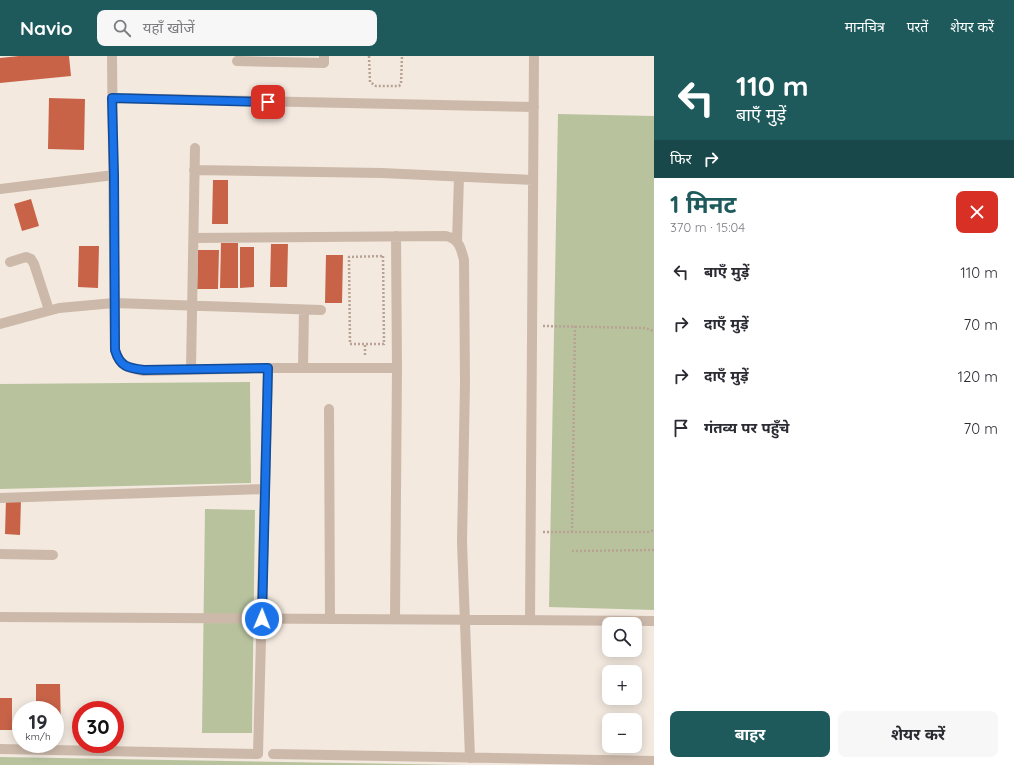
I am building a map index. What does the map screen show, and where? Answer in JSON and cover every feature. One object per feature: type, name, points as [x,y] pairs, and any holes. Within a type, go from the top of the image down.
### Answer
[{"type":"street","points":[[112,56],[114,303],[115,350],[118,360],[131,369],[144,370],[397,368]]},
{"type":"street","points":[[237,61],[324,63],[324,56]]},
{"type":"street","points":[[530,620],[534,56]]},
{"type":"street","points":[[112,98],[534,107]]},
{"type":"street","points":[[192,369],[194,148]]},
{"type":"street","points":[[194,170],[533,180]]},
{"type":"street","points":[[0,189],[114,175]]},
{"type":"street","points":[[459,177],[457,241],[464,260],[465,384],[462,542],[470,758]]},
{"type":"street","points":[[395,620],[397,368],[396,236]]},
{"type":"street","points":[[194,238],[446,236],[457,241]]},
{"type":"street","points":[[10,262],[26,257],[31,259],[49,310]]},
{"type":"street","points":[[0,324],[49,310],[114,303],[321,310]]},
{"type":"street","points":[[303,368],[304,310]]},
{"type":"street","points":[[0,749],[258,754],[268,368]]},
{"type":"street","points":[[328,410],[330,619]]},
{"type":"street","points":[[0,498],[265,489]]},
{"type":"street","points":[[0,554],[53,555]]},
{"type":"street","points":[[0,617],[654,620]]},
{"type":"street","points":[[273,754],[654,761]]},
{"type":"path","points":[[369,56],[370,82],[376,86],[400,86],[402,56]]},
{"type":"path","points":[[383,256],[384,344],[365,345],[350,344],[349,257],[383,256]]},
{"type":"path","points":[[532,325],[646,328],[654,331]]},
{"type":"path","points":[[572,532],[574,326]]},
{"type":"path","points":[[530,532],[648,532],[654,530]]},
{"type":"path","points":[[572,551],[654,550]]},
{"type":"green space","points":[[558,114],[654,116],[654,610],[549,607]]},
{"type":"green space","points":[[250,382],[251,483],[0,489],[0,384]]},
{"type":"green space","points":[[205,509],[255,510],[252,733],[202,733]]},
{"type":"green space","points":[[0,757],[463,765],[0,765]]},
{"type":"building","points":[[19,56],[69,56],[71,76],[0,83],[0,58]]},
{"type":"building","points":[[49,98],[85,99],[84,150],[48,149]]},
{"type":"building","points":[[213,180],[228,180],[228,224],[212,224]]},
{"type":"building","points":[[31,199],[39,226],[22,231],[14,204]]},
{"type":"building","points":[[221,243],[238,243],[238,288],[220,288]]},
{"type":"building","points":[[271,244],[288,244],[287,287],[270,287]]},
{"type":"building","points":[[79,246],[99,246],[98,288],[78,287]]},
{"type":"building","points":[[240,247],[254,247],[254,287],[240,288]]},
{"type":"building","points":[[198,250],[219,250],[218,289],[197,289]]},
{"type":"building","points":[[326,255],[343,255],[342,303],[325,303]]},
{"type":"building","points":[[6,499],[21,499],[20,535],[5,534]]},
{"type":"building","points":[[36,684],[60,684],[60,701],[36,701]]},
{"type":"building","points":[[0,698],[12,698],[12,730],[0,730]]},
{"type":"route","points":[[262,619],[268,368],[144,370],[131,369],[118,360],[115,350],[112,98],[268,102]]}]
